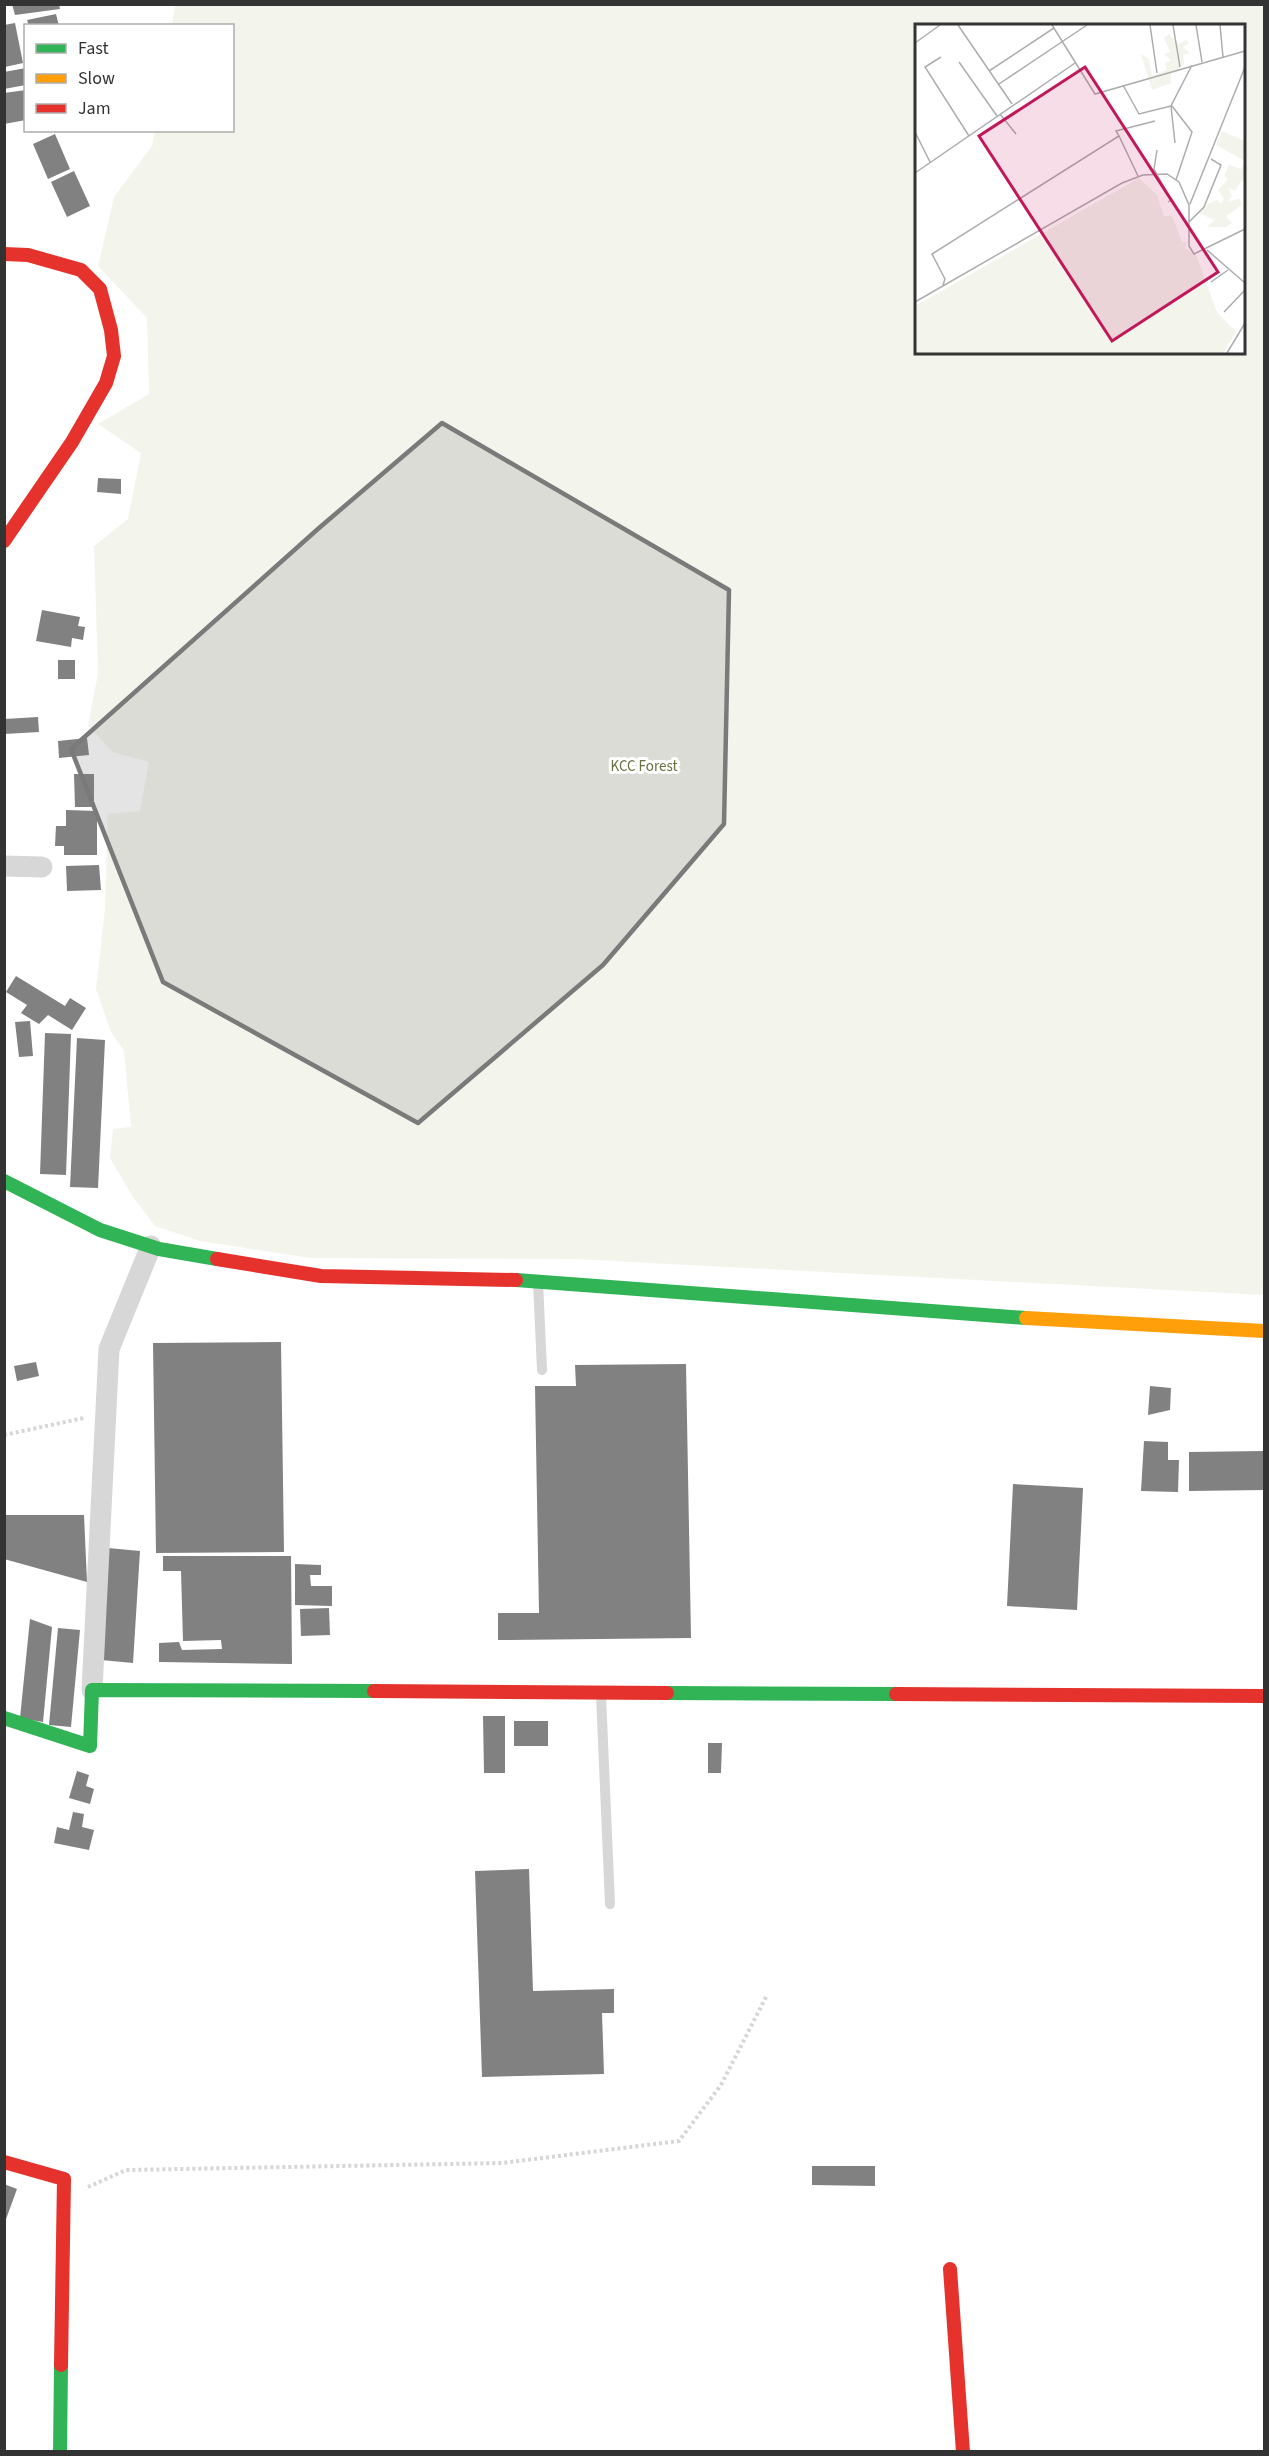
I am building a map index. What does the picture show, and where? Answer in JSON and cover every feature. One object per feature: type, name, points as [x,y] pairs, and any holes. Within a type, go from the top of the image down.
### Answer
[{"type":"street","points":[[4,254],[28,255],[81,270],[100,289],[111,330],[114,356],[106,383],[72,442],[4,541]]},
{"type":"street","points":[[4,866],[42,867]]},
{"type":"street","points":[[4,1181],[100,1230],[151,1246],[321,1276],[538,1281],[954,1314],[1264,1331]]},
{"type":"street","points":[[4,1718],[90,1746],[109,1348],[151,1246]]},
{"type":"street","points":[[92,1690],[1264,1696]]},
{"type":"street","points":[[4,2162],[64,2179],[60,2451]]},
{"type":"street","points":[[950,2270],[963,2451]]},
{"type":"lane","points":[[538,1281],[542,1370]]},
{"type":"lane","points":[[601,1692],[610,1904]]},
{"type":"path","points":[[4,1435],[106,1414]]},
{"type":"path","points":[[64,2179],[90,2188],[126,2170],[502,2163],[679,2141],[721,2085],[767,1995]]},
{"type":"highlighted area","points":[[442,423],[729,590],[724,824],[603,965],[418,1123],[163,982],[71,749],[319,528]]},
{"type":"green space","name":"KCC Forest","points":[[175,5],[1264,5],[1264,1295],[575,1259],[310,1258],[200,1241],[155,1226],[133,1197],[110,1158],[113,1129],[131,1127],[124,1051],[111,1032],[96,989],[105,908],[108,814],[140,811],[149,762],[113,752],[88,726],[98,673],[94,546],[128,519],[141,453],[98,424],[149,394],[147,318],[98,266],[114,197],[152,146],[155,132],[234,132],[234,24],[172,24]]},
{"type":"building","points":[[12,4],[59,4],[60,9],[15,15]]},
{"type":"building","points":[[56,14],[58,24],[28,24],[27,20]]},
{"type":"building","points":[[15,23],[23,63],[5,67],[4,25]]},
{"type":"building","points":[[24,68],[24,85],[4,89],[4,72]]},
{"type":"building","points":[[24,90],[24,120],[4,124],[4,93]]},
{"type":"building","points":[[55,134],[70,169],[48,179],[33,144]]},
{"type":"building","points":[[74,171],[90,206],[67,217],[51,182]]},
{"type":"building","points":[[98,478],[121,479],[121,494],[97,492]]},
{"type":"building","points":[[42,610],[80,617],[78,626],[85,627],[83,640],[72,638],[71,647],[36,641]]},
{"type":"building","points":[[58,660],[75,660],[75,679],[58,679]]},
{"type":"building","points":[[38,717],[39,732],[4,734],[4,719]]},
{"type":"building","points":[[87,738],[89,755],[59,758],[58,741]]},
{"type":"building","points":[[74,774],[94,774],[94,807],[75,807]]},
{"type":"building","points":[[66,810],[97,811],[97,855],[64,855],[64,846],[55,846],[56,826],[66,826]]},
{"type":"building","points":[[99,865],[101,890],[67,891],[66,866]]},
{"type":"building","points":[[16,976],[65,1006],[70,998],[86,1008],[72,1030],[48,1015],[39,1024],[21,1013],[27,1005],[6,992]]},
{"type":"building","points":[[30,1021],[33,1056],[19,1057],[15,1022]]},
{"type":"building","points":[[45,1033],[71,1034],[66,1175],[40,1174]]},
{"type":"building","points":[[77,1038],[105,1040],[98,1188],[70,1187]]},
{"type":"building","points":[[281,1342],[284,1552],[156,1553],[153,1343]]},
{"type":"building","points":[[36,1362],[39,1376],[17,1381],[14,1366]]},
{"type":"building","points":[[686,1364],[691,1638],[498,1640],[498,1613],[539,1613],[535,1386],[576,1386],[575,1365]]},
{"type":"building","points":[[1150,1386],[1171,1388],[1170,1410],[1148,1415]]},
{"type":"building","points":[[1144,1441],[1168,1442],[1168,1460],[1179,1460],[1178,1492],[1141,1491]]},
{"type":"building","points":[[1264,1451],[1264,1490],[1189,1491],[1189,1452]]},
{"type":"building","points":[[1013,1484],[1083,1488],[1077,1610],[1007,1606]]},
{"type":"building","points":[[4,1515],[84,1515],[87,1582],[4,1559]]},
{"type":"building","points":[[108,1548],[140,1551],[133,1663],[101,1660]]},
{"type":"building","points":[[163,1556],[291,1556],[292,1664],[159,1662],[159,1643],[179,1642],[182,1650],[222,1649],[221,1640],[183,1641],[181,1571],[163,1571]]},
{"type":"building","points":[[295,1564],[321,1565],[321,1575],[310,1575],[311,1586],[332,1586],[332,1606],[295,1605]]},
{"type":"building","points":[[329,1608],[330,1635],[301,1636],[300,1609]]},
{"type":"building","points":[[30,1619],[52,1627],[43,1722],[20,1718]]},
{"type":"building","points":[[58,1628],[80,1630],[71,1727],[49,1725]]},
{"type":"building","points":[[483,1716],[505,1716],[505,1773],[484,1773]]},
{"type":"building","points":[[514,1721],[548,1721],[548,1746],[514,1746]]},
{"type":"building","points":[[708,1743],[722,1743],[721,1773],[708,1773]]},
{"type":"building","points":[[77,1771],[89,1775],[86,1786],[94,1789],[90,1804],[69,1798]]},
{"type":"building","points":[[73,1812],[84,1814],[82,1827],[94,1830],[89,1850],[54,1843],[57,1827],[69,1830]]},
{"type":"building","points":[[529,1869],[533,1991],[614,1989],[614,2013],[602,2013],[604,2074],[482,2077],[475,1871]]},
{"type":"building","points":[[812,2166],[875,2166],[875,2186],[812,2185]]},
{"type":"building","points":[[4,2184],[17,2189],[5,2222],[4,2222]]},
{"type":"traffic: fast","points":[[4,1181],[100,1230],[159,1249],[217,1259]]},
{"type":"traffic: fast","points":[[516,1280],[1026,1318]]},
{"type":"traffic: fast","points":[[4,1718],[90,1746],[92,1690],[374,1691]]},
{"type":"traffic: fast","points":[[667,1693],[896,1694]]},
{"type":"traffic: fast","points":[[60,2452],[61,2365]]},
{"type":"traffic: slow","points":[[1026,1318],[1264,1331]]},
{"type":"traffic: jam","points":[[4,254],[28,255],[81,270],[100,289],[111,330],[114,356],[106,383],[72,442],[4,541]]},
{"type":"traffic: jam","points":[[217,1259],[321,1276],[516,1280]]},
{"type":"traffic: jam","points":[[374,1691],[667,1693]]},
{"type":"traffic: jam","points":[[896,1694],[1264,1696]]},
{"type":"traffic: jam","points":[[4,2162],[64,2179],[61,2365]]},
{"type":"traffic: jam","points":[[950,2269],[963,2452]]}]
